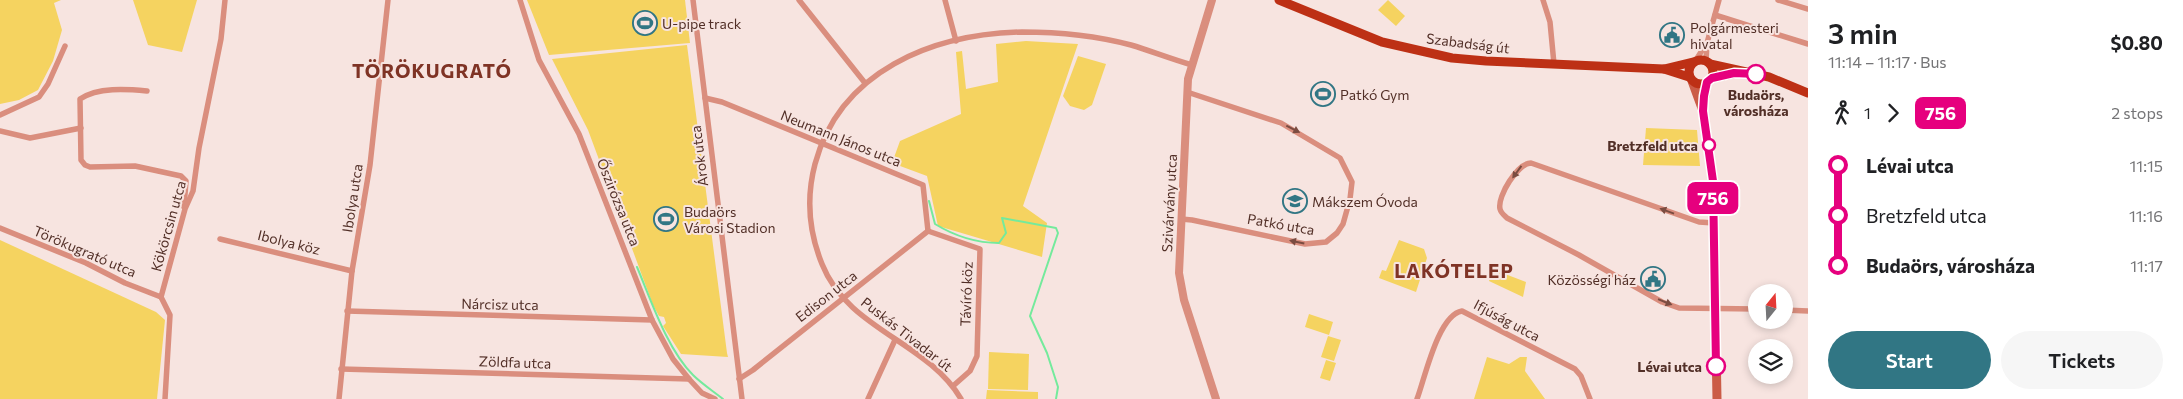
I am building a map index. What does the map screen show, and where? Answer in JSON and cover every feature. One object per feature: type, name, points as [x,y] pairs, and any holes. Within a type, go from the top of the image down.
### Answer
[{"type":"main road","name":"Szabadság út","points":[[1279,0],[1374,39],[1413,50],[1469,60],[1664,69],[1701,62],[1783,82],[1808,93]]},
{"type":"main road","points":[[1703,111],[1713,69],[1701,62],[1689,69],[1703,111],[1711,164],[1717,399]]},
{"type":"main road","name":"Szabadság út","points":[[1664,69],[1691,79]]},
{"type":"main road","name":"Szabadság út","points":[[1710,80],[1722,75],[1749,73]]},
{"type":"main road","points":[[1691,79],[1698,84],[1710,80]]},
{"type":"street","name":"Kökörcsin utca","points":[[162,297],[185,210],[193,192],[198,148],[221,39],[225,0]]},
{"type":"street","name":"Ibolya utca","points":[[339,399],[347,311],[370,165],[388,0]]},
{"type":"street","name":"Őszirózsa utca","points":[[520,0],[539,60],[579,134],[652,320],[673,359],[702,393],[715,399]]},
{"type":"street","name":"Árok utca","points":[[693,0],[742,399]]},
{"type":"street","points":[[798,0],[865,83]]},
{"type":"street","points":[[945,0],[956,42]]},
{"type":"street","points":[[1543,0],[1550,22],[1554,64]]},
{"type":"street","points":[[1701,62],[1719,0]]},
{"type":"street","points":[[1778,0],[1808,9]]},
{"type":"street","name":"Szivárvány utca","points":[[1213,2],[1192,65],[1187,92],[1178,274],[1180,287],[1216,399]]},
{"type":"street","points":[[1715,15],[1808,44]]},
{"type":"street","name":"Puskás Tivadar út","points":[[961,399],[953,386],[932,365],[874,326],[854,309],[822,266],[812,225],[810,196],[821,144],[840,109],[865,83],[909,56],[956,42],[1003,33],[1054,33],[1121,43],[1192,65]]},
{"type":"street","points":[[1701,62],[1707,43]]},
{"type":"street","points":[[0,115],[39,97],[48,84],[65,46]]},
{"type":"street","points":[[147,91],[133,89],[102,91],[80,99],[81,160],[90,167],[135,166],[181,176],[186,181],[185,210]]},
{"type":"street","name":"Patkó utca","points":[[1181,220],[1199,221],[1305,244],[1318,244],[1332,238],[1343,224],[1350,199],[1352,182],[1340,158],[1298,131],[1248,111],[1187,92]]},
{"type":"street","name":"Neumann János utca","points":[[705,98],[722,102],[923,184],[928,232]]},
{"type":"street","points":[[0,131],[30,138],[81,128]]},
{"type":"street","points":[[1714,223],[1699,222],[1531,163],[1527,163],[1520,168],[1502,195],[1499,206],[1500,211],[1507,218],[1586,259],[1662,302],[1680,308],[1748,309]]},
{"type":"street","name":"Törökugrató utca","points":[[0,228],[86,263],[125,283],[162,297]]},
{"type":"street","name":"Edison utca","points":[[739,379],[928,232]]},
{"type":"street","name":"Távíró köz","points":[[928,232],[980,249],[977,356],[970,371],[953,386]]},
{"type":"street","name":"Ibolya köz","points":[[220,238],[352,271]]},
{"type":"street","points":[[162,297],[170,315],[165,399]]},
{"type":"street","points":[[1793,310],[1808,311]]},
{"type":"street","name":"Nárcisz utca","points":[[347,311],[652,320]]},
{"type":"street","name":"Ifjúság utca","points":[[1417,399],[1442,328],[1453,314],[1462,311],[1575,369],[1583,380],[1590,399]]},
{"type":"street","points":[[868,399],[895,340]]},
{"type":"street","name":"Zöldfa utca","points":[[341,369],[689,379]]},
{"type":"shaded area","points":[[0,0],[61,0],[54,3],[62,30],[53,61],[38,90],[19,100],[0,104]]},
{"type":"shaded area","points":[[133,0],[197,0],[182,52],[148,45]]},
{"type":"shaded area","points":[[527,0],[685,0],[690,43],[549,55]]},
{"type":"shaded area","points":[[1388,0],[1405,16],[1396,26],[1378,10]]},
{"type":"shaded area","points":[[1026,41],[1078,44],[1023,206],[1047,223],[1042,257],[938,226],[927,176],[892,163],[900,141],[961,114],[956,52],[962,51],[966,89],[998,82],[996,44]]},
{"type":"shaded area","name":"Budaörs Városi Stadion","points":[[687,45],[728,357],[681,354],[663,326],[666,323],[664,317],[659,316],[653,305],[588,130],[552,59]]},
{"type":"shaded area","points":[[1078,56],[1106,64],[1092,105],[1084,110],[1070,106],[1063,96]]},
{"type":"shaded area","points":[[1646,128],[1697,130],[1700,166],[1643,165]]},
{"type":"shaded area","points":[[0,240],[156,312],[165,320],[157,399],[0,399]]},
{"type":"shaded area","points":[[1399,240],[1424,249],[1427,258],[1416,292],[1379,278],[1382,270],[1386,271]]},
{"type":"shaded area","points":[[1492,269],[1526,282],[1523,297],[1489,281]]},
{"type":"shaded area","points":[[1309,314],[1333,322],[1329,335],[1305,327]]},
{"type":"shaded area","points":[[1328,336],[1341,340],[1334,361],[1321,357]]},
{"type":"shaded area","points":[[989,352],[1029,354],[1028,390],[988,389]]},
{"type":"shaded area","points":[[1487,357],[1509,364],[1520,357],[1527,357],[1525,371],[1545,399],[1474,399]]},
{"type":"shaded area","points":[[1326,360],[1336,363],[1330,381],[1320,378]]},
{"type":"shaded area","points":[[987,390],[1038,392],[1038,399],[986,399]]},
{"type":"waterway","points":[[929,201],[935,224],[949,232],[973,240],[999,243],[1006,233],[1002,218],[1056,228],[1058,233],[1030,316],[1047,353],[1058,387],[1056,399]]},
{"type":"waterway","points":[[637,267],[660,324],[675,352],[693,375],[723,399]]},
{"type":"bus line","name":"756","points":[[1716,366],[1713,181],[1703,111],[1704,96],[1707,82],[1712,78],[1734,73],[1756,74]]},
{"type":"place","name":"U-pipe track","points":[[645,23]]},
{"type":"place","name":"Polgármesteri hivatal","points":[[1672,35]]},
{"type":"place","name":"Budaörs, városháza","points":[[1756,74]]},
{"type":"place","name":"Patkó Gym","points":[[1323,94]]},
{"type":"place","name":"Bretzfeld utca","points":[[1709,145]]},
{"type":"place","name":"Mákszem Óvoda","points":[[1295,201]]},
{"type":"place","name":"Budaörs Városi Stadion","points":[[666,219]]},
{"type":"place","name":"Közösségi ház","points":[[1653,279]]},
{"type":"place","name":"Lévai utca","points":[[1716,366]]},
{"type":"district","name":"TÖRÖKUGRATÓ","points":[[432,70]]},
{"type":"district","name":"LAKÓTELEP","points":[[1454,270]]}]
